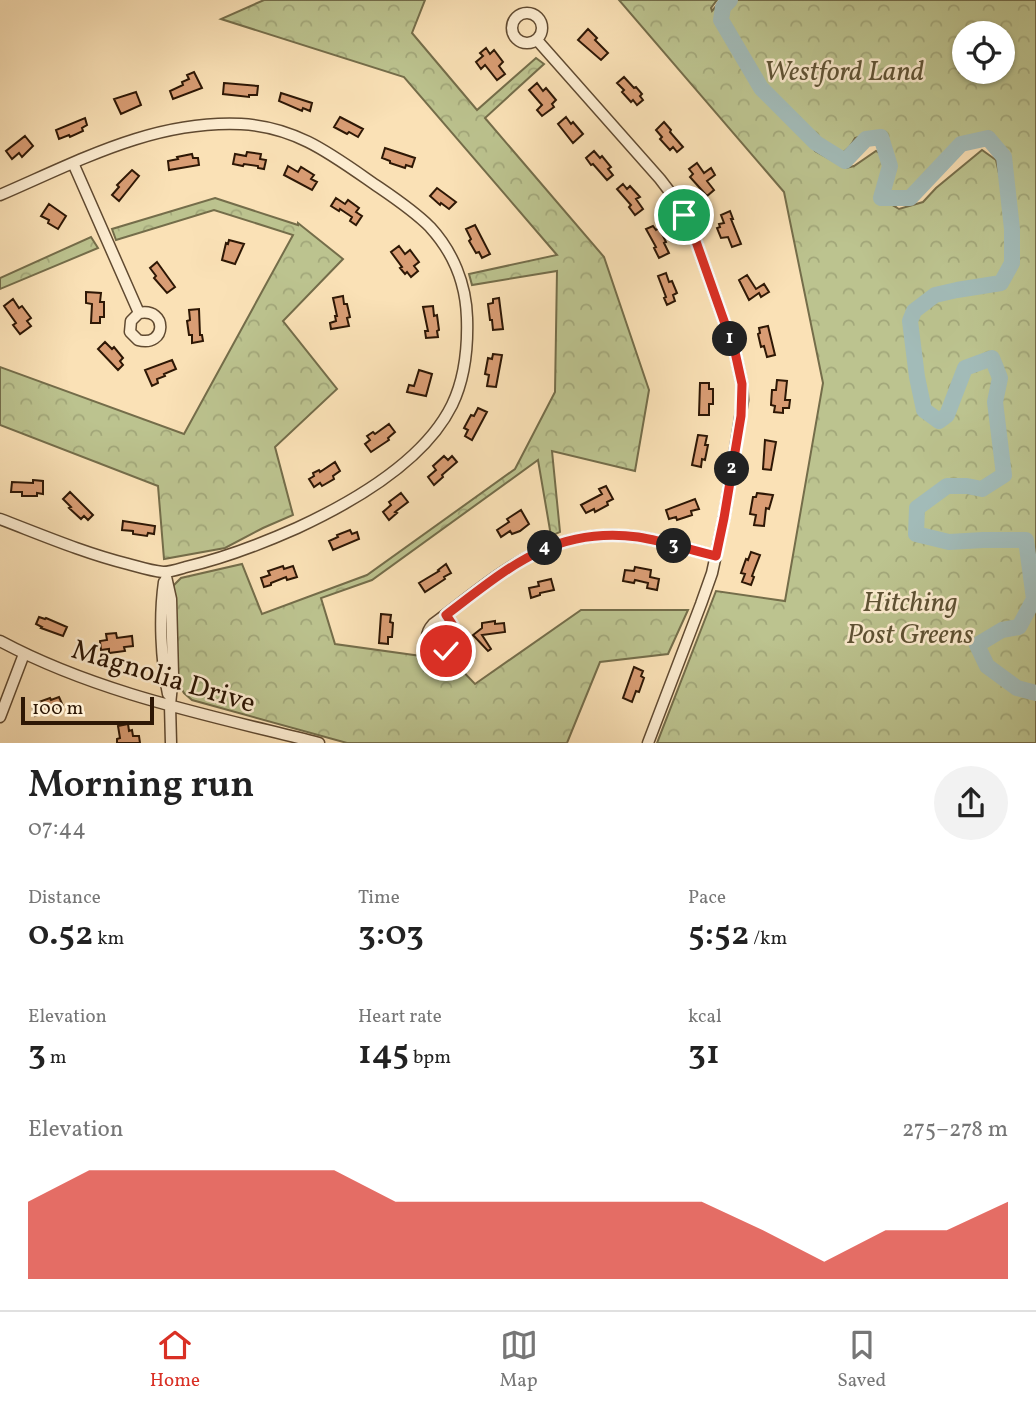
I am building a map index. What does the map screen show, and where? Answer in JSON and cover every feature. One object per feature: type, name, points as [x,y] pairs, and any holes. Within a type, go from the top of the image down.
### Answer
[{"type":"street","points":[[537,40],[673,196],[693,233],[735,352],[742,384],[743,400],[716,556],[701,604],[648,743]]},
{"type":"street","points":[[0,195],[131,139],[183,127],[243,124],[293,134],[332,154],[417,215],[431,229],[452,257],[459,274],[464,292],[468,336],[466,359],[452,404],[426,442],[409,458],[349,501],[312,521],[236,554],[165,572],[108,559],[0,519]]},
{"type":"street","points":[[73,163],[139,313]]},
{"type":"street","points":[[446,615],[525,557],[580,537],[640,537],[716,556]]},
{"type":"street","points":[[165,572],[161,600],[164,675],[170,705],[171,743]]},
{"type":"street","name":"Magnolia Drive","points":[[0,641],[24,654],[102,684],[170,705],[319,743]]},
{"type":"street","points":[[0,717],[24,654]]},
{"type":"green space","points":[[264,0],[425,0],[412,33],[477,110],[536,58],[544,64],[485,118],[604,257],[649,390],[635,471],[552,451],[560,532],[551,536],[538,460],[372,580],[321,598],[335,644],[421,656],[434,664],[454,662],[475,684],[581,610],[688,610],[668,654],[600,662],[567,743],[347,743],[192,700],[177,681],[173,586],[181,578],[242,564],[262,614],[367,575],[515,469],[555,392],[557,271],[472,285],[469,274],[557,255],[404,77],[221,19]]},
{"type":"green space","name":"Hitching Post Greens","points":[[619,0],[717,0],[711,8],[712,11],[724,0],[1036,0],[1036,743],[657,743],[716,591],[785,601],[823,383],[784,192]],"holes":[[[793,118],[827,153],[840,153],[847,149],[855,138],[879,136],[886,144],[884,169],[881,154],[876,151],[854,166],[846,168],[815,151]],[[968,137],[987,144],[993,151],[1004,180],[1005,200],[996,160],[982,150],[923,202],[899,209],[894,206],[902,203],[919,188],[959,139]]]},
{"type":"green space","points":[[215,198],[298,223],[343,259],[283,321],[337,389],[275,447],[293,515],[225,548],[164,559],[158,486],[0,425],[0,367],[184,434],[293,235],[214,210],[116,240],[112,229]]},
{"type":"green space","points":[[91,237],[98,248],[0,289],[0,278]]},
{"type":"building","points":[[588,29],[608,53],[601,60],[578,40]]},
{"type":"building","points":[[486,48],[490,54],[494,50],[503,62],[499,66],[505,74],[497,80],[485,65],[481,69],[476,62],[483,56],[480,53]]},
{"type":"building","points":[[194,72],[202,88],[173,99],[170,91],[183,85],[182,82],[189,79],[187,75]]},
{"type":"building","points":[[624,77],[642,94],[640,96],[643,100],[637,105],[633,100],[631,102],[617,83]]},
{"type":"building","points":[[224,83],[258,86],[257,95],[249,97],[223,94]]},
{"type":"building","points":[[537,83],[543,91],[546,88],[556,100],[552,104],[554,107],[542,116],[537,110],[542,105],[529,90]]},
{"type":"building","points":[[136,92],[141,105],[121,114],[114,99]]},
{"type":"building","points":[[281,93],[312,103],[310,111],[303,108],[302,111],[279,101]]},
{"type":"building","points":[[340,117],[363,129],[358,137],[334,127]]},
{"type":"building","points":[[566,117],[583,134],[573,143],[558,124]]},
{"type":"building","points":[[85,118],[87,125],[82,128],[83,131],[59,139],[56,130]]},
{"type":"building","points":[[664,122],[683,147],[677,152],[673,147],[670,150],[656,130]]},
{"type":"building","points":[[25,136],[33,146],[22,157],[19,153],[12,159],[6,151]]},
{"type":"building","points":[[385,148],[415,158],[412,167],[406,165],[405,168],[382,158]]},
{"type":"building","points":[[594,151],[611,167],[608,169],[613,175],[607,180],[586,158]]},
{"type":"building","points":[[247,152],[261,154],[260,159],[266,160],[264,169],[233,164],[235,154],[246,156]]},
{"type":"building","points":[[192,154],[193,158],[198,158],[199,165],[169,170],[168,161]]},
{"type":"building","points":[[697,163],[704,173],[711,168],[715,175],[707,181],[714,190],[707,196],[690,177],[693,174],[689,169]]},
{"type":"building","points":[[288,166],[298,172],[301,167],[314,175],[311,179],[317,182],[312,190],[284,175]]},
{"type":"building","points":[[132,170],[139,176],[119,201],[112,195],[119,187],[117,185]]},
{"type":"building","points":[[623,184],[627,189],[630,186],[640,197],[636,199],[643,209],[635,215],[629,207],[631,205],[617,189]]},
{"type":"building","points":[[437,188],[456,202],[449,209],[430,196]]},
{"type":"building","points":[[336,198],[345,204],[348,200],[359,208],[356,212],[362,216],[356,225],[350,221],[352,217],[331,206]]},
{"type":"building","points":[[49,204],[66,216],[58,229],[41,216]]},
{"type":"building","points":[[730,211],[741,244],[732,247],[728,237],[721,238],[717,228],[724,223],[721,215]]},
{"type":"building","points":[[475,225],[490,254],[482,258],[469,241],[471,239],[466,229]]},
{"type":"building","points":[[653,226],[656,230],[659,228],[669,253],[659,258],[646,229]]},
{"type":"building","points":[[229,240],[244,244],[235,264],[222,260]]},
{"type":"building","points":[[399,246],[405,254],[410,250],[419,262],[414,266],[418,271],[411,277],[400,268],[402,267],[391,252]]},
{"type":"building","points":[[157,262],[175,287],[167,293],[154,278],[156,276],[150,268]]},
{"type":"building","points":[[666,273],[677,293],[673,295],[675,301],[667,305],[658,276]]},
{"type":"building","points":[[747,275],[756,289],[764,284],[769,292],[761,297],[759,293],[749,300],[739,280]]},
{"type":"building","points":[[86,292],[101,293],[100,302],[104,302],[104,317],[100,317],[100,323],[91,323],[92,304],[86,303]]},
{"type":"building","points":[[343,296],[350,317],[347,318],[349,326],[331,329],[330,323],[336,321],[337,316],[333,298]]},
{"type":"building","points":[[499,298],[503,329],[493,330],[488,304]]},
{"type":"building","points":[[13,299],[31,318],[27,321],[31,326],[20,334],[4,306]]},
{"type":"building","points":[[433,306],[434,316],[437,315],[438,337],[426,338],[425,331],[428,331],[423,307]]},
{"type":"building","points":[[199,309],[200,335],[203,341],[192,343],[187,321],[190,320],[189,310]]},
{"type":"building","points":[[768,326],[775,355],[767,357],[758,334],[759,328]]},
{"type":"building","points":[[105,342],[112,349],[114,347],[123,358],[120,361],[123,365],[118,370],[98,349]]},
{"type":"building","points":[[493,354],[502,355],[496,387],[487,386],[489,375],[485,374],[488,358],[492,359]]},
{"type":"building","points":[[172,360],[176,369],[164,374],[165,376],[157,379],[158,383],[152,386],[145,370]]},
{"type":"building","points":[[419,370],[432,374],[426,396],[407,392],[409,385],[414,386]]},
{"type":"building","points":[[777,380],[787,381],[785,400],[790,400],[789,408],[783,408],[783,413],[774,412],[775,406],[771,405],[772,390],[776,390]]},
{"type":"building","points":[[700,383],[709,383],[709,389],[713,389],[713,404],[709,404],[709,415],[699,415]]},
{"type":"building","points":[[478,408],[487,412],[472,440],[465,436],[468,430],[464,428]]},
{"type":"building","points":[[389,424],[395,432],[389,440],[371,452],[365,444],[370,440],[367,436]]},
{"type":"building","points":[[698,435],[707,436],[705,445],[708,445],[701,467],[692,465]]},
{"type":"building","points":[[765,440],[776,442],[771,470],[763,469]]},
{"type":"building","points":[[444,456],[448,460],[452,456],[457,462],[434,485],[428,477],[436,470],[433,466]]},
{"type":"building","points":[[335,462],[340,471],[333,476],[334,479],[314,487],[309,479],[314,476],[313,473],[319,470],[320,472]]},
{"type":"building","points":[[33,480],[43,481],[43,494],[22,496],[22,492],[11,492],[12,482],[33,483]]},
{"type":"building","points":[[606,486],[613,499],[595,512],[594,509],[586,513],[581,505],[602,494],[599,489]]},
{"type":"building","points":[[70,492],[93,515],[88,520],[84,516],[81,519],[63,499]]},
{"type":"building","points":[[401,493],[408,502],[389,520],[383,512],[391,505],[389,502]]},
{"type":"building","points":[[757,493],[773,495],[769,509],[766,508],[764,526],[754,525],[756,515],[750,514],[753,497],[756,497]]},
{"type":"building","points":[[695,499],[699,509],[691,511],[692,515],[677,520],[676,517],[669,519],[666,510]]},
{"type":"building","points":[[521,510],[529,524],[520,531],[512,534],[510,531],[501,537],[497,530]]},
{"type":"building","points":[[123,521],[155,526],[154,534],[148,533],[147,536],[122,530]]},
{"type":"building","points":[[350,530],[352,534],[357,532],[359,539],[333,550],[329,541]]},
{"type":"building","points":[[751,552],[760,555],[751,585],[742,582],[745,574],[741,573]]},
{"type":"building","points":[[446,564],[451,573],[425,592],[419,583]]},
{"type":"building","points":[[283,566],[284,569],[293,566],[297,577],[287,580],[286,577],[264,587],[261,578],[270,575],[268,571]]},
{"type":"building","points":[[635,567],[651,570],[650,577],[659,579],[657,590],[647,588],[648,583],[623,581],[625,570],[634,571]]},
{"type":"building","points":[[551,579],[554,590],[531,598],[529,588],[539,586],[538,582]]},
{"type":"building","points":[[381,614],[391,615],[390,622],[393,623],[392,637],[388,637],[388,644],[379,643]]},
{"type":"building","points":[[39,617],[67,627],[63,636],[41,628],[36,624]]},
{"type":"building","points":[[495,621],[495,624],[504,623],[505,632],[482,635],[491,649],[488,651],[473,635],[482,628],[482,623]]},
{"type":"building","points":[[116,633],[117,638],[132,636],[133,646],[124,647],[125,651],[109,653],[109,649],[101,650],[100,641],[107,640],[106,634]]},
{"type":"building","points":[[634,667],[643,671],[641,676],[644,678],[632,702],[623,698]]},
{"type":"building","points":[[59,697],[63,706],[35,716],[33,709],[38,707],[36,703]]},
{"type":"building","points":[[128,724],[133,736],[139,736],[140,743],[117,743],[120,738],[118,726]]},
{"type":"waterway","points":[[730,0],[723,7],[721,20],[761,88],[816,143],[845,161],[866,139],[881,137],[890,166],[881,198],[910,198],[961,144],[988,138],[1004,157],[1012,229],[1012,263],[1001,283],[935,295],[914,311],[910,321],[924,410],[939,421],[947,415],[965,368],[992,358],[1000,378],[995,402],[1004,475],[982,489],[947,486],[917,508],[916,534],[949,542],[1026,540],[1034,599],[1019,627],[1002,630],[977,645],[987,666],[1017,688],[1036,693]]},
{"type":"route","points":[[446,651],[454,645],[457,636],[446,615],[525,557],[567,540],[605,535],[640,537],[716,556],[741,416],[742,384],[735,352],[693,233],[684,215]]},
{"type":"park label","name":"Westford Land","points":[[844,70]]}]
